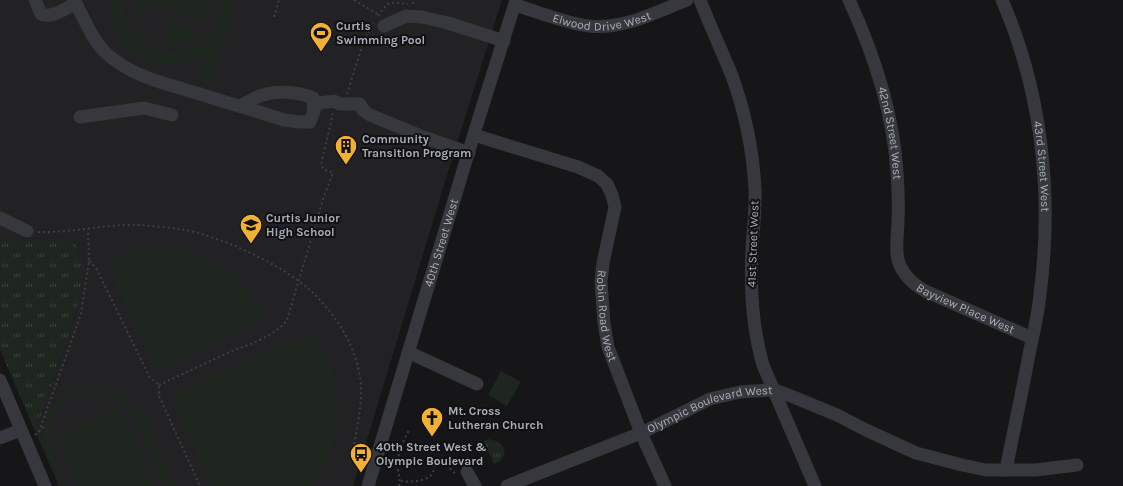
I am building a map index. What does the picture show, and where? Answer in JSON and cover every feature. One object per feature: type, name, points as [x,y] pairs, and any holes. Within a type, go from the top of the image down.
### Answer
[{"type":"street","points":[[35,0],[41,14],[46,16],[53,14],[75,1],[87,26],[100,46],[119,64],[151,79],[284,120],[310,122],[314,111],[313,98],[302,93],[283,92],[258,96],[240,106]]},
{"type":"street","name":"Elwood Drive West","points":[[516,3],[574,23],[590,26],[606,26],[629,22],[687,0]]},
{"type":"street","name":"41st Street West","points":[[700,0],[732,77],[748,132],[752,153],[755,191],[751,299],[752,316],[758,348],[763,365],[815,486]]},
{"type":"street","name":"42nd Street West","points":[[849,0],[870,50],[885,97],[890,122],[898,189],[898,260],[903,271]]},
{"type":"street","name":"43rd Street West","points":[[1002,0],[1014,30],[1029,82],[1035,108],[1043,162],[1046,209],[1045,243],[1040,296],[1032,338]]},
{"type":"street","name":"40th Street West","points":[[368,486],[468,153],[516,3]]},
{"type":"street","points":[[382,20],[406,16],[422,17],[448,23],[504,41]]},
{"type":"street","points":[[314,104],[334,102],[339,104],[360,104],[363,110],[370,115],[468,153]]},
{"type":"street","points":[[80,117],[144,108],[172,115]]},
{"type":"street","name":"Robin Road West","points":[[474,135],[578,167],[598,176],[607,184],[615,207],[604,256],[602,275],[604,323],[611,354],[641,433],[665,486]]},
{"type":"street","points":[[0,218],[27,230]]},
{"type":"street","name":"Bayview Place West","points":[[903,271],[910,280],[925,291],[1032,338]]},
{"type":"street","points":[[1006,470],[1032,338]]},
{"type":"street","points":[[408,352],[477,384]]},
{"type":"street","points":[[0,380],[36,486]]},
{"type":"street","name":"Olympic Boulevard West","points":[[507,486],[641,433],[710,399],[740,392],[775,390],[837,415],[873,434],[916,453],[962,465],[986,470],[1035,470],[1077,465]]},
{"type":"street","points":[[0,402],[17,431],[45,486]]},
{"type":"street","points":[[0,438],[17,431]]},
{"type":"street","points":[[461,473],[475,486]]},
{"type":"path","points":[[274,17],[279,0]]},
{"type":"path","points":[[354,0],[382,20]]},
{"type":"path","points":[[413,4],[414,0]]},
{"type":"path","points":[[343,98],[349,89],[367,33],[382,20],[385,5],[390,2],[419,6]]},
{"type":"path","points":[[159,385],[243,347],[280,328],[289,315],[324,196],[333,173],[323,169],[321,165],[334,111]]},
{"type":"path","points":[[27,230],[50,232],[119,225],[138,225],[180,229],[222,241],[272,264],[311,291],[323,303],[338,323],[350,344],[356,359],[360,378],[360,410],[354,446]]},
{"type":"path","points":[[39,432],[81,314],[89,261],[88,229]]},
{"type":"path","points":[[89,261],[96,268],[150,378],[159,385]]},
{"type":"path","points":[[159,385],[159,396],[200,486]]},
{"type":"path","points":[[34,436],[44,427]]},
{"type":"path","points":[[399,486],[401,481],[398,467],[400,449],[409,430]]},
{"type":"path","points":[[392,447],[400,449]]},
{"type":"path","points":[[401,481],[407,482],[423,479],[432,474],[435,462],[438,459],[444,461],[446,465],[461,473]]},
{"type":"shaded area","name":"Curtis Junior High School","points":[[0,0],[502,0],[448,172],[353,486],[59,486],[35,431],[75,317],[82,278],[81,261],[79,249],[58,238],[8,239],[0,235]]},
{"type":"green space","points":[[111,0],[124,0],[125,15],[131,28],[140,39],[152,47],[165,51],[179,51],[192,47],[209,34],[217,20],[224,0],[237,0],[211,85],[198,82],[206,55],[189,62],[172,64],[156,62],[141,57],[128,47],[118,35],[112,19]]},
{"type":"green space","points":[[137,0],[212,0],[206,21],[152,5],[140,16],[135,18],[133,10],[141,1]]},
{"type":"green space","points":[[170,19],[197,36],[202,36],[202,41],[196,41],[166,49],[165,34]]},
{"type":"green space","points":[[0,235],[8,239],[67,238],[77,246],[82,260],[80,295],[75,315],[35,431],[0,350]]},
{"type":"green space","points":[[160,247],[173,248],[197,254],[219,264],[229,271],[247,289],[263,315],[236,333],[163,369],[153,364],[118,292],[110,261],[136,250]]},
{"type":"green space","points":[[314,332],[329,362],[337,393],[338,408],[338,424],[335,440],[322,472],[312,486],[211,486],[172,404],[178,390]]},
{"type":"green space","points":[[501,371],[521,382],[507,406],[488,395]]},
{"type":"green space","points":[[93,386],[106,388],[117,392],[142,412],[177,486],[165,486],[128,408],[120,401],[105,393],[86,392],[68,399],[55,413],[51,422],[51,446],[69,486],[63,486],[47,454],[44,438],[44,426],[53,406],[61,398],[70,392]]},
{"type":"green space","points":[[119,407],[154,486],[78,486],[55,436]]},
{"type":"green space","points":[[488,439],[498,442],[504,448],[503,458],[494,464],[484,441]]},
{"type":"place","name":"Curtis Swimming Pool","points":[[321,52]]},
{"type":"place","name":"Community Transition Program","points":[[346,166]]},
{"type":"place","name":"Curtis Junior High School","points":[[251,244]]},
{"type":"place","name":"Mt. Cross Lutheran Church","points":[[432,438]]},
{"type":"place","name":"40th Street West & Olympic Boulevard","points":[[361,474]]}]
